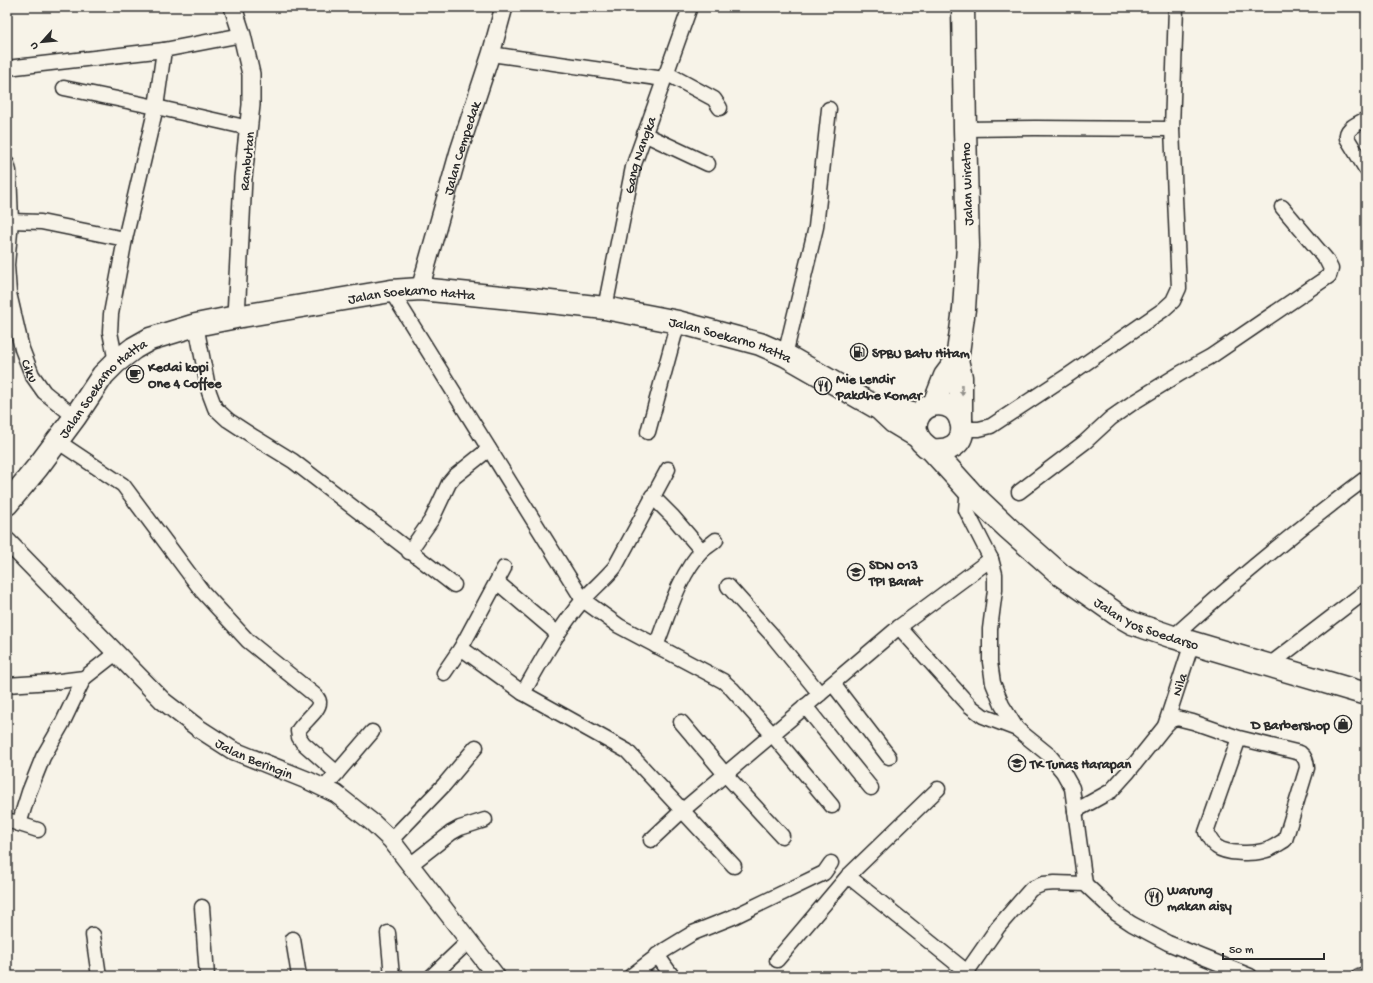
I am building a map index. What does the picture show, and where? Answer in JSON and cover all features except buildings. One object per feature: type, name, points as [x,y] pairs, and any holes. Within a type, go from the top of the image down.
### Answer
[{"type":"main road","name":"Jalan Wiratno","points":[[962,428],[961,377],[957,360],[964,309],[968,246],[963,7]]},
{"type":"main road","name":"Jalan Soekarno Hatta","points":[[7,504],[37,468],[75,417],[103,375],[116,362],[134,348],[150,339],[196,325],[236,317],[391,291],[420,289],[605,308],[678,322],[760,344],[785,356],[876,407],[893,423],[925,444]]},
{"type":"main road","points":[[957,360],[944,376],[926,410],[916,422],[915,430],[925,444],[941,451],[950,449],[957,443],[962,428]]},
{"type":"main road","points":[[926,410],[941,404],[954,409],[962,428],[968,490]]},
{"type":"main road","name":"Jalan Soekarno Hatta","points":[[876,407],[926,410]]},
{"type":"main road","name":"Jalan Yos Soedarso","points":[[925,444],[968,490],[1008,528],[1062,575],[1118,615],[1132,623],[1182,640],[1366,694]]},
{"type":"street","name":"Rambutan","points":[[233,7],[242,35],[251,74],[251,105],[244,178],[236,317]]},
{"type":"street","name":"Jalan Cempedak","points":[[420,289],[459,151],[491,54],[504,7]]},
{"type":"street","name":"Gang Nangka","points":[[605,308],[633,166],[690,7]]},
{"type":"street","points":[[962,428],[979,429],[991,426],[1070,374],[1163,310],[1173,301],[1179,288],[1172,129],[1176,7]]},
{"type":"street","points":[[7,68],[164,50],[242,35]]},
{"type":"street","points":[[116,362],[110,332],[111,314],[125,239],[156,107],[164,50]]},
{"type":"street","points":[[491,54],[665,76],[714,100],[720,108]]},
{"type":"street","points":[[64,88],[249,128]]},
{"type":"street","points":[[785,356],[816,227],[829,109]]},
{"type":"street","points":[[1366,119],[1348,130],[1346,134],[1366,169]]},
{"type":"street","points":[[965,129],[1172,129]]},
{"type":"street","points":[[644,134],[708,164]]},
{"type":"street","name":"Ciku","points":[[7,164],[9,171],[11,221],[7,266],[9,293],[22,349],[32,375],[44,392],[75,417]]},
{"type":"street","points":[[1019,492],[1084,442],[1111,418],[1181,372],[1210,357],[1329,276],[1331,269],[1326,259],[1282,207]]},
{"type":"street","points":[[11,221],[41,222],[125,239]]},
{"type":"street","points":[[391,291],[583,600],[619,626],[723,681],[772,734],[832,806]]},
{"type":"street","points":[[648,432],[678,322]]},
{"type":"street","points":[[196,325],[209,392],[215,408],[228,420],[293,461],[409,552],[454,585]]},
{"type":"street","points":[[57,440],[123,485],[202,591],[248,641],[316,696],[319,702],[318,707],[301,726],[298,731],[299,737],[303,743],[337,773]]},
{"type":"street","points":[[409,552],[432,519],[449,483],[454,477],[489,449]]},
{"type":"street","points":[[523,693],[558,634],[583,600],[615,567],[668,468]]},
{"type":"street","points":[[1182,640],[1212,601],[1366,478]]},
{"type":"street","points":[[968,490],[966,510],[991,559],[995,574],[995,590],[990,629],[990,662],[993,683],[1002,705],[1017,728],[1049,755],[1063,772],[1072,788],[1085,884],[1117,914],[1132,924],[1168,943],[1250,976]]},
{"type":"street","points":[[652,496],[673,517],[702,551]]},
{"type":"street","points":[[656,646],[682,580],[689,567],[702,551],[716,540]]},
{"type":"street","name":"Jalan Beringin","points":[[7,541],[163,701],[198,728],[232,750],[336,794],[373,823],[391,840],[496,976]]},
{"type":"street","points":[[651,840],[683,810],[899,627],[991,559]]},
{"type":"street","points":[[444,673],[461,648],[504,568]]},
{"type":"street","points":[[497,582],[558,634]]},
{"type":"street","points":[[728,586],[772,635],[820,694]]},
{"type":"street","points":[[1268,666],[1366,591]]},
{"type":"street","points":[[899,627],[970,706],[983,716],[1017,728]]},
{"type":"street","name":"Nila","points":[[1165,726],[1182,640]]},
{"type":"street","points":[[461,648],[523,693],[627,751],[734,866]]},
{"type":"street","points":[[38,830],[13,822],[29,792],[43,757],[62,724],[84,678],[116,653]]},
{"type":"street","points":[[7,685],[84,678]]},
{"type":"street","points":[[833,684],[889,756]]},
{"type":"street","points":[[805,706],[871,788]]},
{"type":"street","points":[[1075,811],[1111,791],[1165,726],[1171,720],[1177,718],[1238,738],[1300,753],[1305,757],[1307,762],[1301,791],[1285,840],[1263,851],[1232,852],[1217,847],[1210,840],[1206,832],[1238,738]]},
{"type":"street","points":[[682,722],[725,774],[782,836]]},
{"type":"street","points":[[324,788],[372,732]]},
{"type":"street","points":[[391,840],[444,785],[476,747]]},
{"type":"street","points":[[777,960],[848,876],[938,789]]},
{"type":"street","points":[[410,865],[451,833],[460,828],[485,820]]},
{"type":"street","points":[[631,976],[658,955],[693,933],[733,917],[824,873],[831,863]]},
{"type":"street","points":[[848,876],[966,974],[998,927],[1031,889],[1043,884],[1085,884]]},
{"type":"street","points":[[202,907],[208,976]]},
{"type":"street","points":[[388,933],[392,976]]},
{"type":"street","points":[[93,935],[99,976]]},
{"type":"street","points":[[293,939],[299,976]]},
{"type":"street","points":[[432,976],[469,941]]},
{"type":"street","points":[[658,955],[672,976]]},
{"type":"street","points":[[1359,976],[1366,974]]},
{"type":"place","name":"SPBU Batu Hitam","points":[[859,352]]},
{"type":"place","name":"Kedai kopi One 4 Coffee","points":[[135,374]]},
{"type":"place","name":"Mie Lendir Pakdhe Komar","points":[[823,386]]},
{"type":"place","name":"SDN 013 TPI Barat","points":[[856,572]]},
{"type":"place","name":"D Barbershop","points":[[1343,724]]},
{"type":"place","name":"TK Tunas Harapan","points":[[1017,763]]},
{"type":"place","name":"Warung makan aisy","points":[[1154,897]]}]
